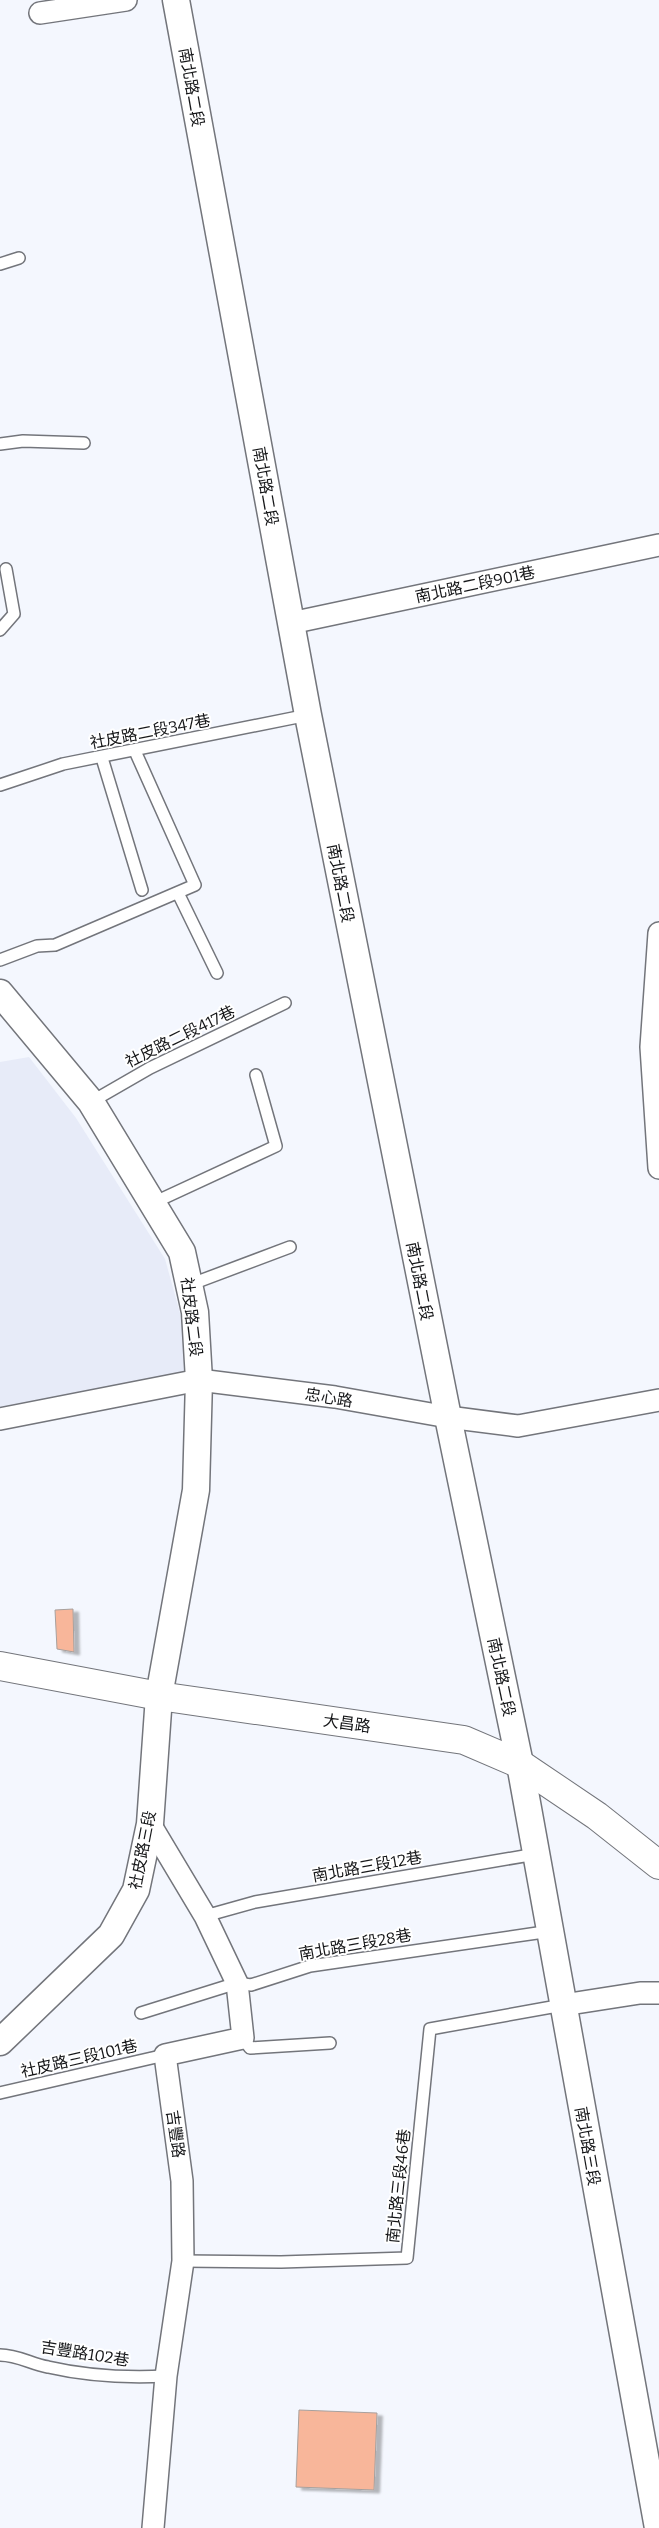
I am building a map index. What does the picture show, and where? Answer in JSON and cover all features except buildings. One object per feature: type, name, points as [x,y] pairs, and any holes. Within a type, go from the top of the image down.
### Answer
[{"type":"main road","name":"大昌路","points":[[0,1666],[160,1696],[464,1740],[520,1764],[597,1816],[659,1865]]},
{"type":"street","points":[[40,12],[126,0]]},
{"type":"street","name":"南北路二段","points":[[176,0],[308,715],[448,1417],[520,1764]]},
{"type":"street","name":"南北路二段901巷","points":[[291,623],[659,545]]},
{"type":"street","points":[[659,933],[650,1047],[659,1168]]},
{"type":"street","name":"社皮路二段","points":[[0,994],[91,1102],[182,1252],[195,1312],[199,1380],[196,1490],[160,1696]]},
{"type":"street","name":"忠心路","points":[[0,1419],[199,1380],[335,1397],[448,1417],[518,1426],[659,1400]]},
{"type":"street","name":"社皮路三段","points":[[0,2042],[111,1935],[136,1890],[150,1824],[160,1696]]},
{"type":"street","name":"南北路三段","points":[[520,1764],[658,2528]]},
{"type":"street","points":[[150,1824],[205,1916],[237,1983],[243,2038],[165,2055]]},
{"type":"street","points":[[563,2005],[659,1993]]},
{"type":"street","name":"吉豐路","points":[[153,2528],[166,2376],[183,2261],[182,2181],[165,2055]]},
{"type":"lane","points":[[0,264],[19,258]]},
{"type":"lane","points":[[0,444],[23,441],[84,443]]},
{"type":"lane","points":[[0,630],[14,614],[6,569]]},
{"type":"lane","name":"社皮路二段347巷","points":[[0,785],[63,764],[102,758],[308,715]]},
{"type":"lane","points":[[0,960],[38,946],[55,945],[195,885],[135,751]]},
{"type":"lane","points":[[102,758],[142,890]]},
{"type":"lane","points":[[178,892],[217,973]]},
{"type":"lane","name":"社皮路二段417巷","points":[[91,1102],[150,1068],[285,1003]]},
{"type":"lane","points":[[153,1203],[276,1146],[256,1075]]},
{"type":"lane","points":[[189,1285],[290,1247]]},
{"type":"lane","name":"南北路三段12巷","points":[[205,1916],[256,1902],[536,1854]]},
{"type":"lane","name":"南北路三段28巷","points":[[141,2013],[237,1983],[251,1985],[310,1966],[551,1931]]},
{"type":"lane","name":"南北路三段46巷","points":[[183,2261],[281,2262],[406,2258],[430,2028],[563,2005]]},
{"type":"lane","points":[[243,2038],[250,2048],[330,2043]]},
{"type":"lane","name":"社皮路三段101巷","points":[[0,2093],[165,2055]]},
{"type":"lane","name":"吉豐路102巷","points":[[0,2355],[15,2355],[46,2367],[87,2374],[125,2378],[166,2376]]},
{"type":"shaded area","points":[[29,1057],[76,1118],[165,1259],[200,1385],[0,1424],[0,1062]]}]
